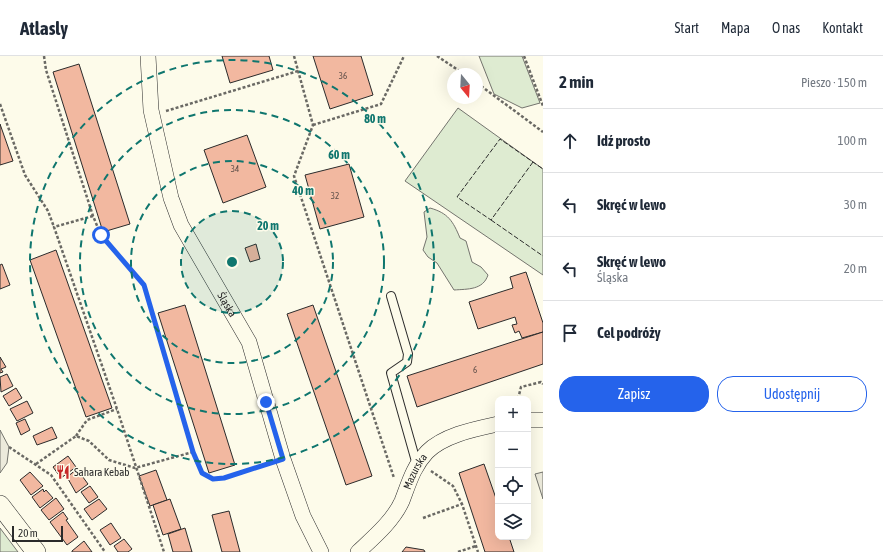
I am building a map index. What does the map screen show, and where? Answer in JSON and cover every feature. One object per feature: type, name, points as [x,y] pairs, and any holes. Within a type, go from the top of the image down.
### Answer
[{"type":"street","name":"Śląska","points":[[148,56],[152,116],[171,198],[181,225],[249,342],[283,459],[303,516],[320,552]]},
{"type":"street","points":[[531,420],[543,420]]},
{"type":"street","name":"Mazurska","points":[[358,552],[386,525],[402,501],[405,488],[422,467],[428,451],[454,436],[495,425]]},
{"type":"street","points":[[0,505],[36,552]]},
{"type":"lane","points":[[391,296],[408,354],[407,362],[392,373],[422,467]]},
{"type":"path","points":[[44,56],[46,70],[93,216],[101,235],[144,285],[193,452],[202,473],[213,479],[224,478],[283,459]]},
{"type":"path","points":[[294,56],[313,125],[294,176],[402,501]]},
{"type":"path","points":[[313,125],[381,104],[404,56]]},
{"type":"path","points":[[437,56],[455,68]]},
{"type":"path","points":[[524,56],[543,106]]},
{"type":"path","points":[[152,116],[298,71]]},
{"type":"path","points":[[483,87],[543,132]]},
{"type":"path","points":[[0,104],[25,175],[48,211],[54,227],[117,409],[135,468],[164,552]]},
{"type":"path","points":[[54,227],[93,216]]},
{"type":"path","points":[[519,396],[521,387],[541,382],[543,384]]},
{"type":"path","points":[[36,464],[76,436],[87,420],[117,409]]},
{"type":"path","points":[[76,436],[89,441],[109,460],[135,468],[193,452]]},
{"type":"path","points":[[9,447],[51,474],[105,552]]},
{"type":"path","points":[[422,467],[453,486],[462,504],[478,552]]},
{"type":"path","points":[[423,518],[462,504]]},
{"type":"path","points":[[458,552],[476,546]]},
{"type":"green space","points":[[479,56],[522,56],[540,103],[522,108],[494,94]]},
{"type":"green space","points":[[458,108],[543,169],[543,275],[405,181]]},
{"type":"green space","points":[[430,208],[446,215],[452,222],[460,238],[466,241],[472,262],[481,267],[488,275],[483,284],[470,289],[454,290],[437,263],[428,257],[423,250],[427,237],[424,212]]},
{"type":"green space","points":[[0,528],[18,552],[0,552]]},
{"type":"shaded area","points":[[0,430],[9,447],[7,463],[0,473]]},
{"type":"shaded area","points":[[543,472],[543,499],[535,474]]},
{"type":"building","points":[[222,56],[269,56],[273,70],[230,83]]},
{"type":"building","points":[[313,56],[361,56],[373,95],[330,109]]},
{"type":"building","points":[[79,64],[130,224],[103,232],[53,72]]},
{"type":"building","points":[[0,124],[13,161],[0,165]]},
{"type":"building","points":[[247,135],[266,187],[223,203],[204,150]]},
{"type":"building","points":[[349,164],[364,217],[320,229],[305,175]]},
{"type":"building","points":[[256,244],[260,259],[250,262],[245,248]]},
{"type":"building","points":[[56,250],[112,408],[86,417],[30,260]]},
{"type":"building","points":[[2,264],[10,285],[0,289],[0,265]]},
{"type":"building","points":[[526,272],[543,323],[543,332],[522,338],[519,331],[515,333],[512,325],[517,324],[515,317],[478,329],[469,302],[513,288],[510,277]]},
{"type":"building","points":[[185,305],[235,465],[209,473],[158,313]]},
{"type":"building","points":[[313,305],[372,476],[346,485],[287,314]]},
{"type":"building","points":[[543,332],[543,364],[417,407],[407,376]]},
{"type":"building","points":[[0,357],[6,367],[1,369],[3,372],[0,373]]},
{"type":"building","points":[[7,374],[13,386],[1,392],[0,377]]},
{"type":"building","points":[[16,388],[22,398],[9,406],[3,396]]},
{"type":"building","points":[[27,401],[33,413],[17,421],[10,409]]},
{"type":"building","points":[[25,419],[30,430],[21,435],[16,423]]},
{"type":"building","points":[[52,427],[57,438],[37,445],[33,436]]},
{"type":"building","name":"Sahara Kebab","points":[[68,456],[76,467],[61,478],[53,467]]},
{"type":"building","points":[[484,464],[495,495],[495,540],[510,540],[514,552],[485,552],[459,473]]},
{"type":"building","points":[[77,469],[88,484],[76,493],[67,477]]},
{"type":"building","points":[[156,470],[167,500],[150,506],[139,476]]},
{"type":"building","points":[[30,472],[43,486],[31,495],[20,480]]},
{"type":"building","points":[[90,486],[98,497],[89,503],[81,492]]},
{"type":"building","points":[[43,489],[44,492],[46,490],[53,498],[40,508],[32,497]]},
{"type":"building","points":[[56,498],[64,509],[49,520],[41,510]]},
{"type":"building","points":[[99,499],[107,509],[92,520],[84,509]]},
{"type":"building","points":[[170,499],[181,529],[163,535],[153,505]]},
{"type":"building","points":[[229,511],[240,552],[222,552],[212,515]]},
{"type":"building","points":[[63,512],[68,519],[66,520],[78,537],[67,545],[50,522]]},
{"type":"building","points":[[111,523],[121,538],[110,545],[100,530]]},
{"type":"building","points":[[185,528],[192,552],[173,552],[168,534]]},
{"type":"building","points":[[124,539],[132,549],[128,552],[118,552],[114,546]]},
{"type":"building","points":[[84,541],[92,552],[72,552],[72,551]]},
{"type":"building","points":[[406,547],[424,550],[425,552],[402,552]]},
{"type":"fence","points":[[533,162],[491,220],[457,197],[500,139],[543,169]]},
{"type":"fence","points":[[491,220],[543,256]]},
{"type":"place","name":"Sahara Kebab","points":[[63,472]]},
{"type":"route","points":[[101,235],[120,259],[144,285],[193,452],[202,473],[213,479],[224,478],[283,459],[266,402]]}]
